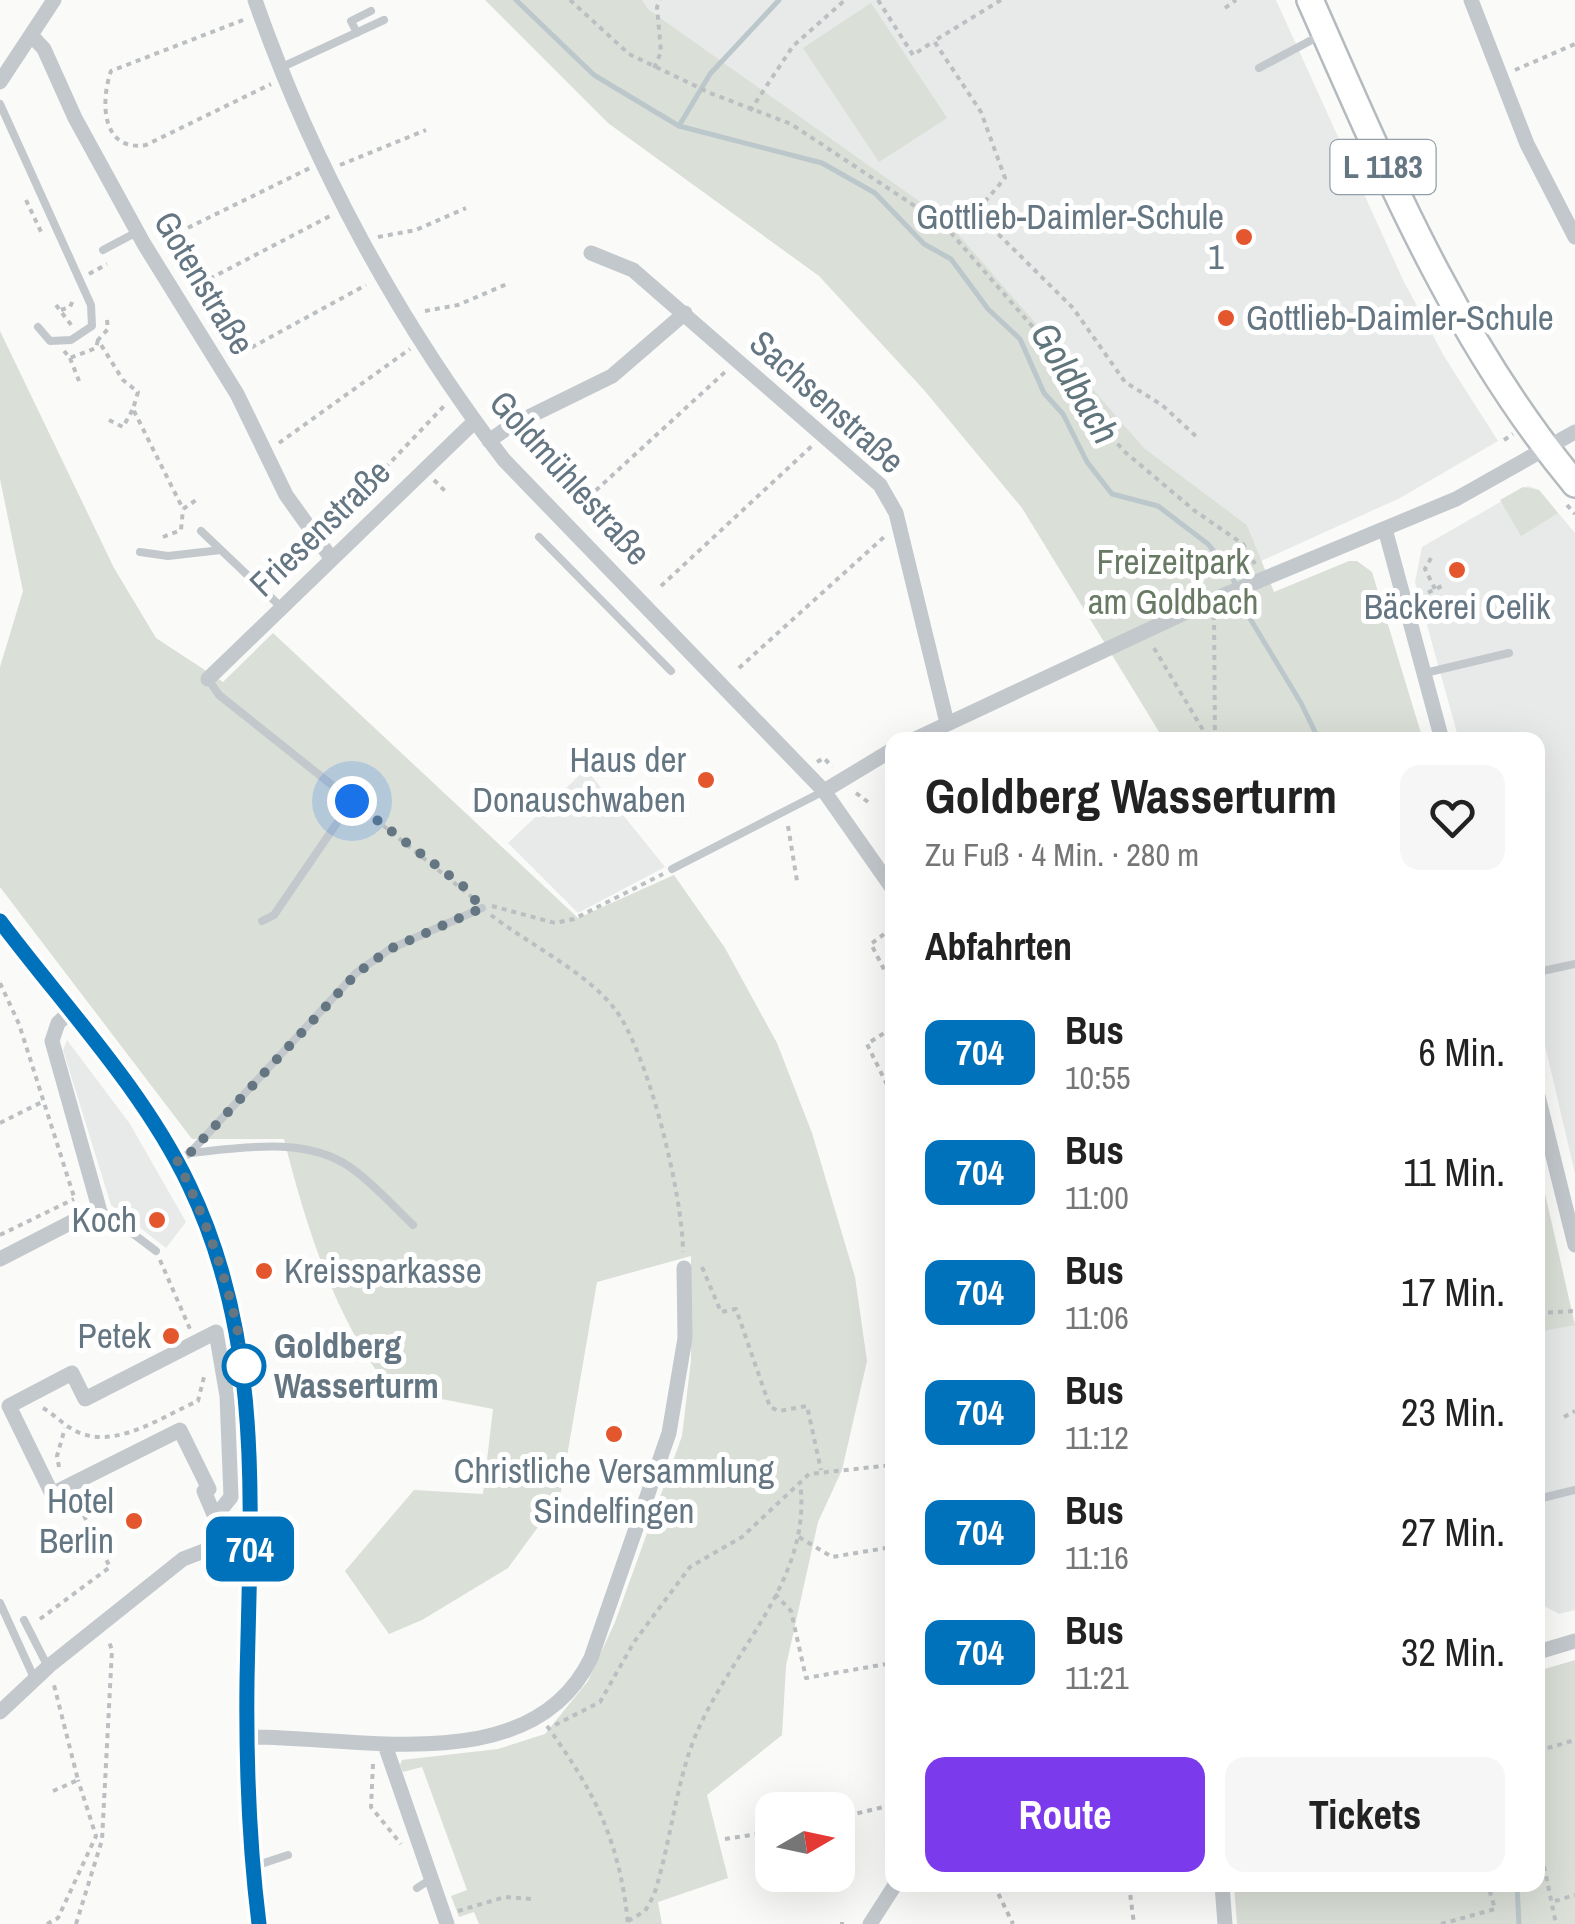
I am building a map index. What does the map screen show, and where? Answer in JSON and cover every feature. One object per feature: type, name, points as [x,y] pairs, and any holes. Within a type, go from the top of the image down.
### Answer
[{"type":"main road","name":"L 1183","points":[[1310,0],[1432,269],[1575,484]]},
{"type":"street","points":[[0,82],[54,0]]},
{"type":"street","name":"Goldmühlestraße","points":[[255,0],[277,76],[370,250],[474,422],[824,791],[885,878]]},
{"type":"street","points":[[1471,0],[1499,78],[1575,237]]},
{"type":"street","name":"Gotenstraße","points":[[32,36],[44,49],[74,118],[146,248],[237,394],[286,495],[331,558]]},
{"type":"street","points":[[0,48],[16,60]]},
{"type":"street","name":"Sachsenstraße","points":[[591,253],[633,270],[880,484],[899,523],[938,700],[947,723]]},
{"type":"street","points":[[489,440],[612,376],[685,313]]},
{"type":"street","name":"Friesenstraße","points":[[208,679],[474,422]]},
{"type":"street","points":[[930,732],[1215,599],[1456,499],[1575,432]]},
{"type":"street","points":[[1385,529],[1440,732]]},
{"type":"street","points":[[824,791],[885,754]]},
{"type":"street","points":[[0,922],[184,1157],[238,1326],[251,1439],[247,1736],[252,1867],[259,1924]]},
{"type":"street","points":[[0,1259],[99,1208],[52,1040],[58,1023],[70,1012]]},
{"type":"street","points":[[1545,1124],[1575,1245]]},
{"type":"street","points":[[247,1736],[380,1745],[493,1734],[528,1726],[560,1704],[579,1682],[669,1433],[684,1338],[684,1268]]},
{"type":"street","points":[[216,1332],[228,1396],[231,1497],[216,1517],[204,1491],[209,1489],[180,1430],[52,1494],[10,1408],[72,1373],[85,1399],[196,1342],[216,1332]]},
{"type":"street","points":[[0,1712],[52,1664],[183,1559],[209,1548],[250,1544]]},
{"type":"street","points":[[1545,1650],[1575,1641]]},
{"type":"street","points":[[380,1745],[423,1883],[446,1920]]},
{"type":"street","points":[[870,1924],[891,1892]]},
{"type":"street","points":[[1223,1892],[1225,1924]]},
{"type":"lane","points":[[357,33],[351,21],[371,11]]},
{"type":"lane","points":[[277,76],[384,20]]},
{"type":"lane","points":[[1259,68],[1325,33]]},
{"type":"lane","points":[[0,104],[91,305],[92,326],[71,340],[50,341],[38,327]]},
{"type":"lane","points":[[103,250],[138,232]]},
{"type":"lane","points":[[201,531],[281,607]]},
{"type":"lane","points":[[539,536],[671,671]]},
{"type":"lane","points":[[140,552],[168,556],[221,550]]},
{"type":"lane","points":[[608,606],[628,586]]},
{"type":"lane","points":[[1423,674],[1509,653]]},
{"type":"lane","points":[[208,679],[219,696],[352,801],[274,915],[262,921]]},
{"type":"lane","points":[[672,869],[824,791]]},
{"type":"lane","points":[[184,1157],[356,974],[390,949],[482,908]]},
{"type":"lane","points":[[1545,970],[1575,964]]},
{"type":"lane","points":[[184,1157],[294,1148],[326,1156],[349,1166],[414,1226]]},
{"type":"lane","points":[[99,1208],[156,1251]]},
{"type":"lane","points":[[216,1332],[238,1326]]},
{"type":"lane","points":[[1545,1498],[1575,1490]]},
{"type":"lane","points":[[0,1603],[35,1680]]},
{"type":"lane","points":[[24,1620],[52,1664]]},
{"type":"lane","points":[[252,1867],[288,1854]]},
{"type":"path","points":[[570,0],[610,41],[654,68],[750,111],[791,124],[945,226],[1045,341],[1088,411],[1160,484],[1243,544],[1252,583]]},
{"type":"path","points":[[654,68],[661,52],[657,6],[660,0]]},
{"type":"path","points":[[750,111],[792,46],[845,0]]},
{"type":"path","points":[[878,0],[913,54],[1000,0]]},
{"type":"path","points":[[1225,8],[1236,0]]},
{"type":"path","points":[[236,22],[112,71],[104,92],[105,116],[116,140],[130,148],[146,145],[277,76]]},
{"type":"path","points":[[934,41],[981,112],[1005,178],[976,212],[1073,308],[1126,382],[1162,404],[1199,439]]},
{"type":"path","points":[[1499,78],[1575,44]]},
{"type":"path","points":[[340,166],[426,130]]},
{"type":"path","points":[[146,248],[312,167]]},
{"type":"path","points":[[378,237],[416,230],[466,208]]},
{"type":"path","points":[[196,286],[324,219]]},
{"type":"path","points":[[84,277],[112,261]]},
{"type":"path","points":[[420,312],[458,305],[508,284]]},
{"type":"path","points":[[232,358],[361,288]]},
{"type":"path","points":[[101,313],[108,329],[98,340],[123,380],[138,392],[123,427],[109,420]]},
{"type":"path","points":[[282,441],[410,349]]},
{"type":"path","points":[[70,358],[79,381]]},
{"type":"path","points":[[581,504],[736,362]]},
{"type":"path","points":[[133,408],[183,509],[181,530],[163,537]]},
{"type":"path","points":[[340,516],[441,409]]},
{"type":"path","points":[[662,586],[824,435]]},
{"type":"path","points":[[183,509],[199,498]]},
{"type":"path","points":[[739,668],[899,523]]},
{"type":"path","points":[[1431,558],[1425,569],[1435,589]]},
{"type":"path","points":[[1415,598],[1446,584]]},
{"type":"path","points":[[1212,732],[1215,599]]},
{"type":"path","points":[[1145,630],[1207,732]]},
{"type":"path","points":[[813,764],[824,758],[835,771]]},
{"type":"path","points":[[852,790],[868,802]]},
{"type":"path","points":[[352,801],[463,886],[482,908],[599,992],[622,1020],[664,1138],[680,1212],[684,1268]]},
{"type":"path","points":[[786,822],[797,880]]},
{"type":"path","points":[[499,906],[533,920],[555,923],[574,919],[672,869]]},
{"type":"path","points":[[885,933],[870,944],[885,972]]},
{"type":"path","points":[[0,983],[81,1216]]},
{"type":"path","points":[[0,1006],[9,1001]]},
{"type":"path","points":[[885,1033],[868,1044],[885,1080]]},
{"type":"path","points":[[0,1122],[44,1101]]},
{"type":"path","points":[[0,1235],[74,1199]]},
{"type":"path","points":[[10,1408],[23,1404],[45,1408],[66,1426],[100,1438],[121,1435],[198,1401],[208,1364],[156,1251]]},
{"type":"path","points":[[702,1267],[720,1312],[736,1309],[770,1407],[778,1411],[808,1406],[821,1470]]},
{"type":"path","points":[[1545,1313],[1575,1311]]},
{"type":"path","points":[[1564,1417],[1575,1411]]},
{"type":"path","points":[[47,1924],[58,1918],[96,1836],[38,1620],[110,1567],[57,1456],[66,1426]]},
{"type":"path","points":[[800,1482],[798,1554],[711,1705],[690,1753],[654,1895],[645,1910],[628,1922],[612,1835],[588,1786],[548,1727],[594,1708],[634,1642],[690,1567],[742,1537],[800,1482],[821,1470],[885,1466]]},
{"type":"path","points":[[799,1537],[832,1557],[885,1548]]},
{"type":"path","points":[[775,1594],[792,1610],[806,1678],[885,1664]]},
{"type":"path","points":[[76,1924],[102,1840],[106,1806],[112,1650],[102,1623]]},
{"type":"path","points":[[1545,1749],[1575,1740]]},
{"type":"path","points":[[380,1745],[371,1807],[400,1842],[423,1883]]},
{"type":"path","points":[[52,1792],[78,1780]]},
{"type":"path","points":[[855,1814],[885,1806]]},
{"type":"path","points":[[725,1840],[755,1835]]},
{"type":"path","points":[[1545,1865],[1556,1924]]},
{"type":"path","points":[[997,1892],[1012,1924]]},
{"type":"path","points":[[1130,1892],[1134,1924]]},
{"type":"path","points":[[1441,1924],[1495,1909],[1490,1892]]},
{"type":"path","points":[[1554,1901],[1575,1895]]},
{"type":"path","points":[[446,1920],[505,1897],[532,1900]]},
{"type":"shaded area","name":"Gottlieb-Daimler-Schule","points":[[642,0],[1276,0],[1403,280],[1444,356],[1498,441],[1400,498],[1261,561],[1247,525],[1144,448],[946,220],[648,9]]},
{"type":"shaded area","points":[[1528,486],[1539,490],[1575,533],[1575,1174],[1545,1045],[1545,732],[1457,732],[1415,582],[1422,547]]},
{"type":"shaded area","points":[[586,769],[665,867],[578,913],[508,843]]},
{"type":"shaded area","points":[[67,1040],[130,1124],[186,1222],[166,1248],[111,1205],[63,1050]]},
{"type":"shaded area","points":[[1575,1324],[1575,1610],[1559,1614],[1545,1606],[1545,1330]]},
{"type":"green space","name":"Freizeitpark am Goldbach","points":[[485,0],[642,0],[648,9],[946,220],[1144,448],[1247,525],[1274,592],[1349,561],[1357,561],[1372,572],[1421,732],[1159,732],[1022,508],[924,390],[819,276],[608,123]]},
{"type":"green space","points":[[871,3],[947,118],[879,162],[803,48]]},
{"type":"green space","points":[[0,331],[114,568],[156,638],[223,682],[273,633],[578,918],[674,875],[725,948],[777,1043],[812,1133],[855,1277],[867,1361],[842,1470],[818,1522],[786,1666],[782,1735],[707,1795],[728,1878],[658,1902],[662,1924],[479,1924],[474,1912],[459,1917],[451,1896],[467,1890],[422,1767],[403,1772],[400,1765],[402,1760],[498,1749],[545,1734],[588,1681],[615,1622],[682,1436],[691,1360],[691,1256],[597,1282],[560,1497],[508,1568],[422,1620],[389,1634],[345,1571],[414,1490],[483,1494],[493,1409],[390,1389],[353,1333],[324,1270],[284,1139],[192,1139],[0,887],[0,667],[23,591],[0,479]]},
{"type":"green space","points":[[1523,487],[1539,490],[1558,513],[1521,536],[1500,500]]},
{"type":"green space","points":[[1545,1194],[1575,1325],[1545,1331]]},
{"type":"green space","points":[[1575,1660],[1575,1924],[1237,1924],[1235,1892],[1545,1892],[1545,1669]]},
{"type":"waterway","name":"Goldbach","points":[[516,0],[594,75],[679,126],[822,163],[875,193],[924,244],[951,259],[988,309],[1020,339],[1044,393],[1063,414],[1087,462],[1112,494],[1158,506],[1208,544],[1230,571],[1246,612],[1315,732]]},
{"type":"waterway","points":[[679,126],[710,74],[779,0]]},
{"type":"waterway","name":"Goldbach","points":[[1517,1892],[1519,1924]]},
{"type":"bus line","name":"704","points":[[0,921],[128,1087],[177,1160],[215,1248],[232,1301],[248,1389],[251,1439],[248,1814],[259,1924]]},
{"type":"place","name":"Gottlieb-Daimler-Schule 1","points":[[1244,237]]},
{"type":"place","name":"Gottlieb-Daimler-Schule","points":[[1226,318]]},
{"type":"place","name":"Bäckerei Celik","points":[[1457,570]]},
{"type":"place","name":"Haus der Donauschwaben","points":[[706,780]]},
{"type":"place","name":"Koch","points":[[157,1220]]},
{"type":"place","name":"Kreissparkasse","points":[[264,1271]]},
{"type":"place","name":"Petek","points":[[171,1336]]},
{"type":"place","name":"Goldberg Wasserturm","points":[[244,1366]]},
{"type":"place","name":"Christliche Versammlung Sindelfingen","points":[[614,1434]]},
{"type":"place","name":"Hotel Berlin","points":[[134,1521]]},
{"type":"route","points":[[244,1366],[232,1301],[215,1248],[177,1160],[190,1153],[356,974],[390,949],[482,908],[463,886],[352,801]]}]
